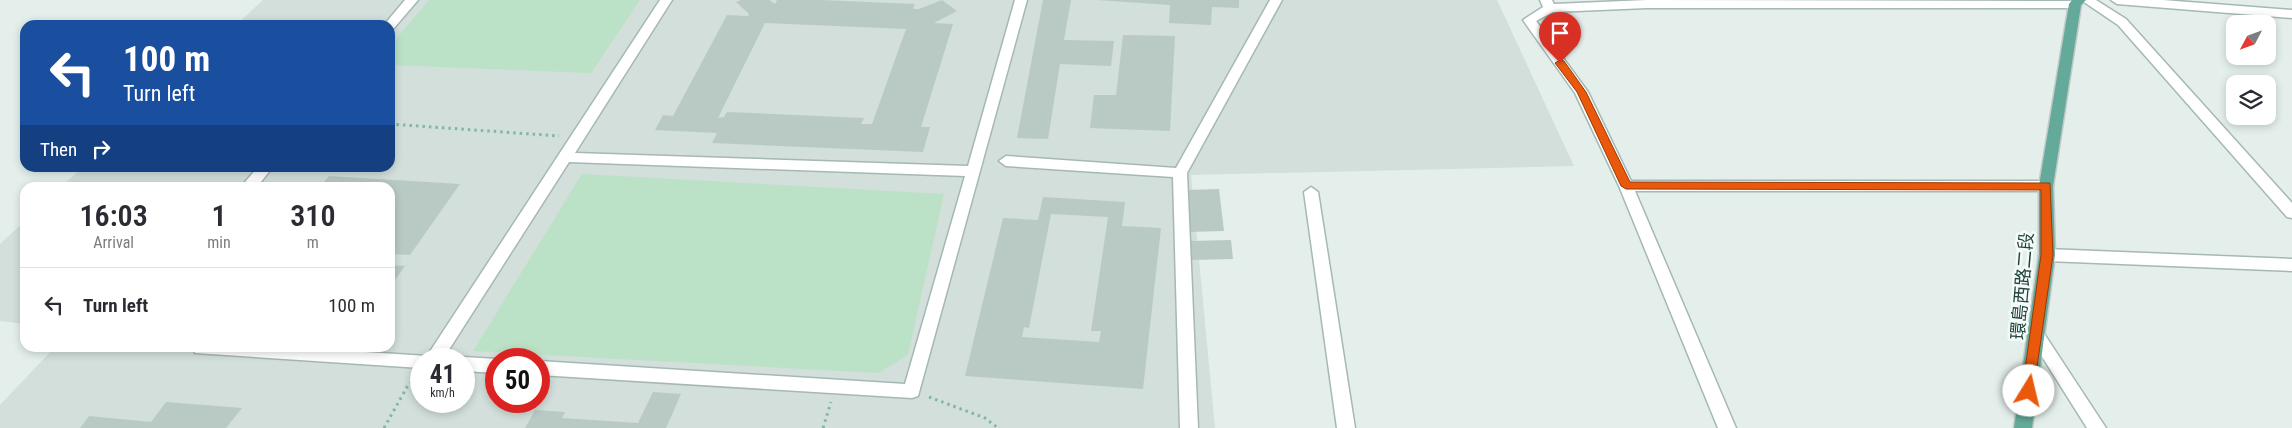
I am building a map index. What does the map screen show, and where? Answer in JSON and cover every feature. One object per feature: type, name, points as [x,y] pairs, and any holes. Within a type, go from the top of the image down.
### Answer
[{"type":"main road","name":"環島西路二段","points":[[2023,428],[2047,255],[2046,186],[2081,1]]},
{"type":"street","points":[[394,20],[412,0]]},
{"type":"street","points":[[441,348],[666,0]]},
{"type":"street","points":[[550,369],[912,391],[1021,0]]},
{"type":"street","points":[[1189,428],[1180,173],[1276,0]]},
{"type":"street","points":[[2117,0],[2292,14]]},
{"type":"street","points":[[1727,428],[1626,186],[1581,92],[1529,20],[1548,4],[2081,1],[2122,22],[2292,213]]},
{"type":"street","points":[[565,157],[973,171]]},
{"type":"street","points":[[1006,161],[1180,173]]},
{"type":"street","points":[[252,182],[261,172]]},
{"type":"street","points":[[1626,186],[2046,186]]},
{"type":"street","points":[[1312,192],[1346,428]]},
{"type":"street","points":[[2047,255],[2292,265]]},
{"type":"street","points":[[2037,336],[2098,428]]},
{"type":"street","points":[[269,352],[410,360]]},
{"type":"path","points":[[395,124],[577,137]]},
{"type":"path","points":[[384,428],[410,383]]},
{"type":"path","points":[[823,428],[836,386]]},
{"type":"path","points":[[912,391],[986,418],[998,428]]},
{"type":"shaded area","points":[[263,0],[1497,0],[1574,166],[1191,175],[1215,428],[0,428],[0,405],[50,352],[395,352],[395,182],[67,182],[78,172],[395,172],[395,20],[241,20]]},
{"type":"shaded area","points":[[20,226],[20,323],[0,321],[0,244]]},
{"type":"green space","points":[[429,0],[640,0],[591,73],[395,65],[395,40]]},
{"type":"green space","points":[[582,174],[944,194],[908,355],[878,373],[550,355],[550,348],[485,348],[485,352],[475,351],[475,348]]},
{"type":"building","points":[[741,0],[769,0],[775,4],[777,0],[821,0],[915,4],[913,9],[919,9],[942,0],[957,11],[934,23],[953,24],[921,127],[930,127],[923,152],[712,143],[717,133],[655,130],[663,115],[673,116],[727,15],[748,16],[749,14],[736,2]],"holes":[[[765,23],[906,29],[872,124],[861,124],[864,118],[727,112],[724,117],[718,118]]]},
{"type":"building","points":[[1043,0],[1071,0],[1064,40],[1114,41],[1111,66],[1060,64],[1048,139],[1017,138]]},
{"type":"building","points":[[1097,0],[1239,0],[1239,8],[1212,7],[1211,25],[1169,23],[1170,5]]},
{"type":"building","points":[[1123,35],[1175,36],[1170,131],[1090,128],[1094,95],[1116,95]]},
{"type":"building","points":[[329,176],[460,184],[410,255],[395,254],[395,182],[324,182]]},
{"type":"building","points":[[1219,189],[1224,231],[1188,232],[1185,190]]},
{"type":"building","points":[[1043,197],[1125,202],[1122,226],[1161,228],[1143,389],[965,376],[1003,218],[1038,220]],"holes":[[[1051,214],[1108,217],[1091,331],[1101,331],[1099,342],[1022,337],[1024,327],[1029,328]]]},
{"type":"building","points":[[1231,240],[1233,259],[1191,260],[1190,241]]},
{"type":"building","points":[[395,265],[405,266],[395,280]]},
{"type":"building","points":[[653,392],[681,394],[666,428],[525,428],[533,413],[550,413],[550,411],[565,412],[562,418],[638,423]]},
{"type":"building","points":[[166,402],[242,408],[226,428],[80,428],[89,416],[151,422]]},
{"type":"route","points":[[1560,63],[1581,92],[1626,186],[2046,186],[2047,255],[2029,391]]}]
